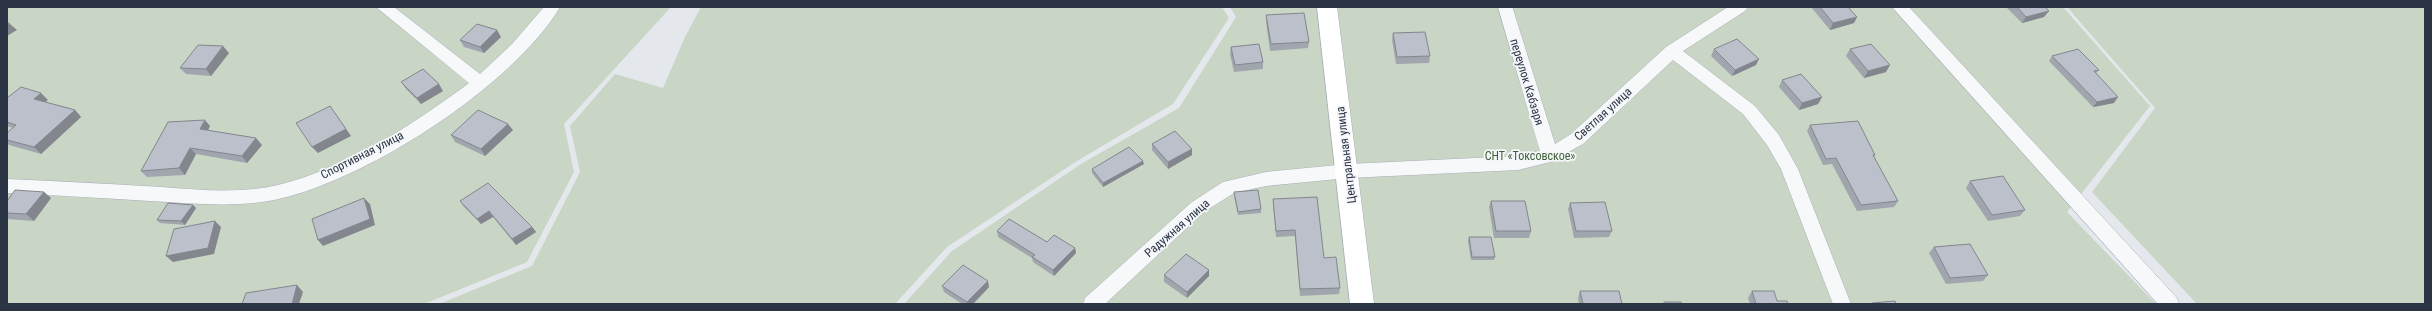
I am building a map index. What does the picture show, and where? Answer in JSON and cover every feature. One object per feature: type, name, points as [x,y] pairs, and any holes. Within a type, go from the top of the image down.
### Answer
[{"type":"street","points":[[384,7],[480,84]]},
{"type":"street","name":"Спортивная улица","points":[[7,186],[178,195],[236,196],[278,192],[331,174],[386,145],[480,84],[552,7]]},
{"type":"street","name":"Центральная улица","points":[[1327,7],[1348,171],[1362,304]]},
{"type":"street","name":"Светлая улица","points":[[1348,171],[1518,163],[1550,155],[1577,139],[1672,51],[1740,7]]},
{"type":"street","points":[[1900,7],[2170,304]]},
{"type":"street","name":"переулок Кабзаря","points":[[1505,9],[1550,155]]},
{"type":"street","points":[[1672,51],[1749,110],[1773,140],[1789,169],[1842,304]]},
{"type":"street","name":"Радужная улица","points":[[1092,304],[1198,207],[1229,186],[1266,179],[1348,171]]},
{"type":"green space","points":[[7,7],[671,7],[564,124],[574,172],[527,262],[424,304],[7,304]]},
{"type":"green space","points":[[701,7],[1222,7],[1229,18],[1173,104],[1077,161],[947,247],[895,304],[439,304],[532,266],[580,172],[570,126],[615,74],[663,88],[685,37]]},
{"type":"green space","name":"СНТ «Токсовское»","points":[[1230,7],[2063,7],[2150,106],[2067,212],[2156,304],[904,304],[952,251],[1081,164],[1179,108],[1236,17]]},
{"type":"green space","points":[[2067,7],[2425,7],[2425,304],[2197,304],[2092,192],[2155,108]]},
{"type":"building","points":[[1820,7],[1848,7],[1857,17],[1833,23]]},
{"type":"building","points":[[2017,7],[2045,7],[2049,11],[2026,17]]},
{"type":"building","points":[[1304,13],[1309,42],[1271,44],[1266,15]]},
{"type":"building","points":[[477,24],[497,30],[480,47],[460,40]]},
{"type":"building","points":[[1425,32],[1430,56],[1397,57],[1393,33]]},
{"type":"building","points":[[1737,39],[1759,59],[1735,70],[1714,49]]},
{"type":"building","points":[[1259,44],[1263,62],[1235,65],[1231,47]]},
{"type":"building","points":[[1871,44],[1890,65],[1868,71],[1850,49]]},
{"type":"building","points":[[198,45],[223,46],[206,69],[180,68]]},
{"type":"building","points":[[2078,49],[2099,70],[2094,71],[2118,97],[2097,102],[2052,56]]},
{"type":"building","points":[[423,69],[439,84],[417,98],[401,82]]},
{"type":"building","points":[[1801,74],[1822,97],[1802,103],[1782,80]]},
{"type":"building","points":[[21,87],[41,93],[34,99],[75,110],[34,147],[7,140],[7,133],[16,125],[7,122],[7,98]]},
{"type":"building","points":[[330,106],[346,129],[312,147],[296,123]]},
{"type":"building","points":[[478,110],[508,124],[481,149],[451,135]]},
{"type":"building","points":[[205,120],[200,129],[256,138],[242,156],[190,148],[179,168],[141,171],[168,122]]},
{"type":"building","points":[[1858,121],[1875,155],[1873,155],[1898,201],[1861,205],[1836,158],[1826,159],[1810,125]]},
{"type":"building","points":[[1175,131],[1192,149],[1168,162],[1152,144]]},
{"type":"building","points":[[1129,147],[1143,161],[1103,183],[1092,169]]},
{"type":"building","points":[[2003,176],[2025,210],[1992,215],[1970,181]]},
{"type":"building","points":[[488,183],[532,227],[512,239],[489,211],[477,219],[460,201]]},
{"type":"building","points":[[15,190],[44,192],[26,214],[7,213],[7,201]]},
{"type":"building","points":[[1258,190],[1261,209],[1238,212],[1234,192]]},
{"type":"building","points":[[1317,197],[1324,258],[1336,257],[1340,288],[1300,289],[1295,230],[1276,231],[1273,199]]},
{"type":"building","points":[[364,198],[370,219],[318,240],[312,219]]},
{"type":"building","points":[[1491,201],[1525,201],[1531,231],[1496,231]]},
{"type":"building","points":[[1605,202],[1612,231],[1576,231],[1570,203]]},
{"type":"building","points":[[168,203],[193,205],[181,221],[157,220]]},
{"type":"building","points":[[1009,219],[1047,242],[1054,235],[1075,248],[1053,270],[1032,257],[1035,255],[997,231]]},
{"type":"building","points":[[215,221],[208,248],[166,256],[174,229]]},
{"type":"building","points":[[1469,237],[1491,237],[1495,257],[1472,257]]},
{"type":"building","points":[[1970,244],[1988,275],[1950,278],[1934,247]]},
{"type":"building","points":[[1186,254],[1209,270],[1187,292],[1164,275]]},
{"type":"building","points":[[963,265],[988,281],[967,302],[942,286]]},
{"type":"building","points":[[297,285],[292,304],[242,304],[246,293]]},
{"type":"building","points":[[1580,291],[1619,291],[1622,304],[1583,304]]},
{"type":"building","points":[[1752,291],[1774,291],[1777,301],[1787,301],[1788,304],[1756,304]]},
{"type":"building","points":[[1895,301],[1896,304],[1872,303]]},
{"type":"building","points":[[1664,302],[1681,302],[1682,304],[1664,304]]}]
